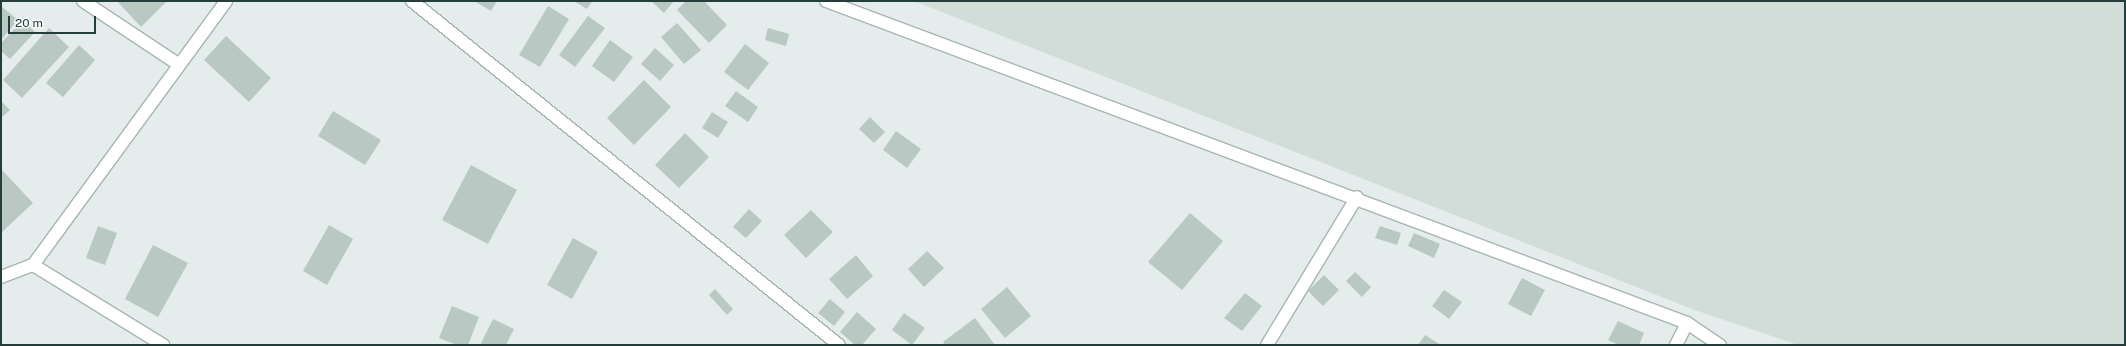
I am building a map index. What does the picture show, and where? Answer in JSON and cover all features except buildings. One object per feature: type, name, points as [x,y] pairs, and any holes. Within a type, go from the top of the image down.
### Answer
[{"type":"street","points":[[83,1],[178,64]]},
{"type":"street","points":[[1,277],[33,265],[178,64],[226,1]]},
{"type":"street","points":[[412,1],[839,345]]},
{"type":"street","points":[[826,1],[1357,197],[1687,323],[1720,345]]},
{"type":"street","points":[[1267,345],[1357,197]]},
{"type":"street","points":[[33,265],[164,345]]},
{"type":"street","points":[[1676,345],[1687,323]]},
{"type":"shaded area","points":[[914,1],[2125,1],[2125,345],[1798,345],[1692,309]]}]
